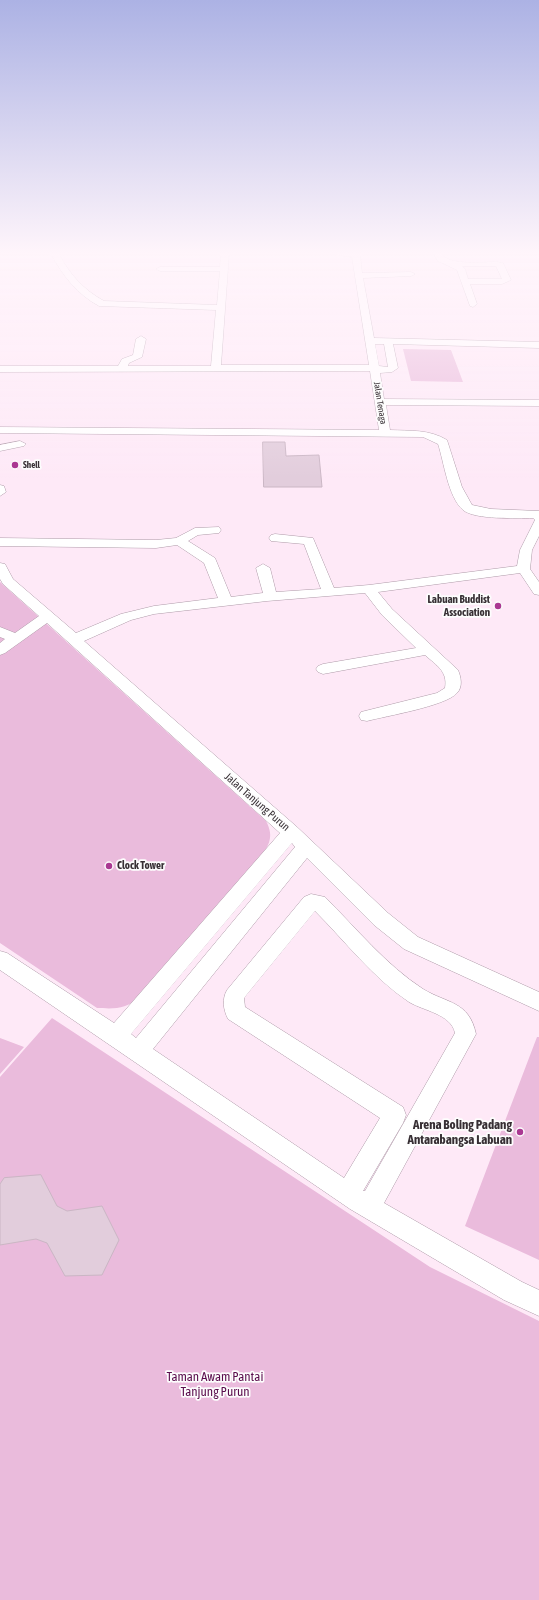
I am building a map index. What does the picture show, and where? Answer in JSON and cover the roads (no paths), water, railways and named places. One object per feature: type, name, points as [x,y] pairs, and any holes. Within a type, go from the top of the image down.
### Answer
[{"type":"street","points":[[216,370],[219,329]]},
{"type":"street","name":"Jalan Tenaga","points":[[368,329],[385,433]]},
{"type":"street","points":[[122,369],[124,362],[136,358],[141,339]]},
{"type":"street","points":[[370,341],[539,344]]},
{"type":"street","points":[[0,369],[389,370],[393,368],[388,341]]},
{"type":"street","points":[[379,402],[539,403]]},
{"type":"street","points":[[0,430],[424,434],[433,436],[443,442],[464,504],[471,510],[539,516]]},
{"type":"street","points":[[0,448],[20,444]]},
{"type":"street","points":[[539,523],[526,550],[523,569],[539,591]]},
{"type":"street","points":[[0,542],[156,544],[179,541],[191,533],[215,530]]},
{"type":"street","points":[[275,538],[309,541],[329,592]]},
{"type":"street","points":[[179,541],[210,561],[226,601]]},
{"type":"street","points":[[263,568],[271,597]]},
{"type":"street","points":[[73,640],[140,612],[226,601],[369,589],[523,569]]},
{"type":"street","name":"Jalan Tanjung Purun","points":[[3,575],[73,640],[291,832],[381,919],[411,943],[539,1002]]},
{"type":"street","points":[[367,716],[442,697],[452,690],[454,680],[451,670],[387,612],[369,589]]},
{"type":"street","points":[[0,650],[48,616]]},
{"type":"street","points":[[0,631],[16,639]]},
{"type":"street","points":[[323,669],[428,650]]},
{"type":"street","points":[[116,1036],[291,832]]},
{"type":"street","points":[[138,1051],[306,847]]},
{"type":"street","points":[[369,1207],[466,1034],[465,1026],[456,1014],[418,996],[397,981],[318,902],[311,902],[234,996],[235,1012],[413,1128]]},
{"type":"street","points":[[0,959],[348,1194],[513,1291],[539,1303]]},
{"type":"street","points":[[348,1194],[395,1115]]},
{"type":"place","name":"Shell","points":[[15,465]]},
{"type":"place","name":"Labuan Buddist Association","points":[[498,606]]},
{"type":"place","name":"Clock Tower","points":[[109,866]]},
{"type":"place","name":"Arena Boling Padang Antarabangsa Labuan","points":[[520,1132]]},
{"type":"park label","name":"Taman Awam Pantai Tanjung Purun","points":[[215,1384]]}]
